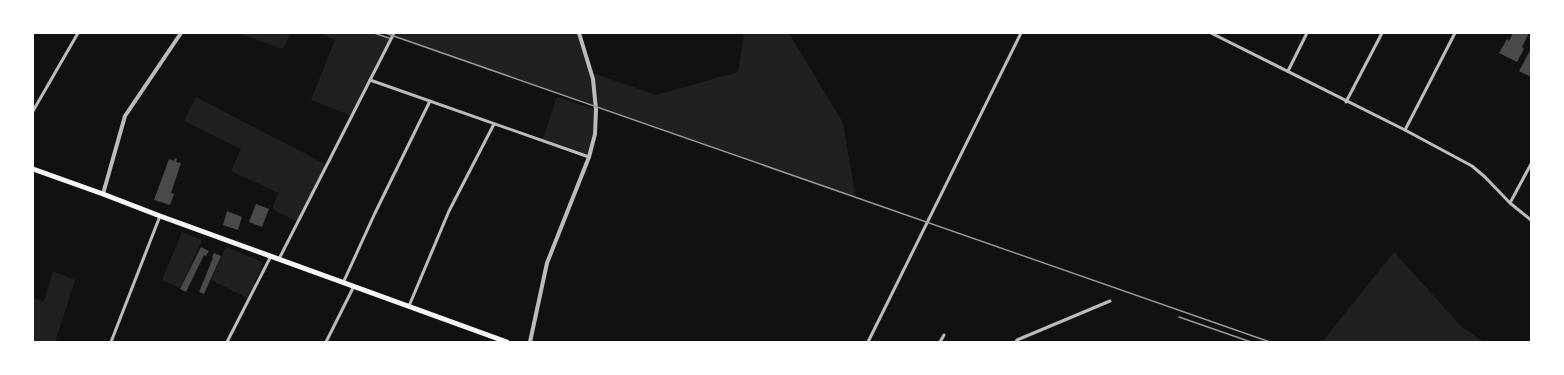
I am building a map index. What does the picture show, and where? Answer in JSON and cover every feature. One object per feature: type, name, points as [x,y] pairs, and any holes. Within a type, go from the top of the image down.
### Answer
[{"type":"main road","points":[[33,170],[103,194],[507,342]]},
{"type":"street","points":[[33,111],[78,33]]},
{"type":"street","points":[[103,194],[125,116],[181,33]]},
{"type":"street","points":[[279,259],[394,33]]},
{"type":"street","points":[[530,342],[547,263],[589,157],[596,134],[596,110],[593,79],[579,33]]},
{"type":"street","points":[[868,342],[1022,33]]},
{"type":"street","points":[[1210,33],[1288,71],[1346,102],[1405,130],[1472,166],[1510,203],[1531,220]]},
{"type":"street","points":[[1288,71],[1307,33]]},
{"type":"street","points":[[1346,102],[1382,33]]},
{"type":"street","points":[[1405,130],[1455,33]]},
{"type":"street","points":[[370,80],[589,157]]},
{"type":"street","points":[[343,283],[375,213],[430,101]]},
{"type":"street","points":[[409,306],[449,211],[494,124]]},
{"type":"street","points":[[1510,203],[1531,164]]},
{"type":"street","points":[[111,342],[160,216]]},
{"type":"street","points":[[227,342],[271,256]]},
{"type":"street","points":[[326,342],[354,286]]},
{"type":"street","points":[[1016,342],[1017,340],[1110,301]]},
{"type":"street","points":[[940,342],[944,335]]},
{"type":"shaded area","points":[[237,33],[291,33],[283,49]]},
{"type":"shaded area","points":[[319,33],[374,33],[391,39],[352,116],[311,100],[335,40]]},
{"type":"shaded area","points":[[394,33],[579,33],[590,72],[656,95],[738,72],[744,33],[789,33],[843,123],[856,198],[401,38],[393,35]]},
{"type":"shaded area","points":[[196,97],[327,165],[298,222],[272,209],[278,193],[231,171],[241,149],[184,121]]},
{"type":"shaded area","points":[[557,97],[596,110],[596,125],[589,157],[542,141]]},
{"type":"shaded area","points":[[182,232],[202,240],[180,288],[162,280]]},
{"type":"shaded area","points":[[226,247],[262,263],[261,269],[247,298],[211,280]]},
{"type":"shaded area","points":[[1394,252],[1462,327],[1484,342],[1322,342]]},
{"type":"shaded area","points":[[53,271],[75,280],[55,342],[33,342],[33,298],[44,302]]},
{"type":"building","points":[[1513,33],[1529,33],[1522,47],[1524,49],[1517,62],[1499,53],[1507,39],[1509,41]]},
{"type":"building","points":[[1531,49],[1531,77],[1519,71]]},
{"type":"building","points":[[175,158],[177,159],[176,162],[181,163],[171,193],[174,194],[170,205],[154,200],[169,159],[174,161]]},
{"type":"building","points":[[256,204],[269,209],[262,227],[249,222]]},
{"type":"building","points":[[227,211],[242,217],[238,230],[223,225]]},
{"type":"building","points":[[201,247],[209,251],[206,256],[204,255],[186,292],[180,289]]},
{"type":"building","points":[[214,253],[221,256],[204,294],[199,292]]},
{"type":"railway","points":[[374,33],[389,38]]},
{"type":"railway","points":[[385,33],[1270,342]]},
{"type":"railway","points":[[1179,317],[1251,342]]}]
